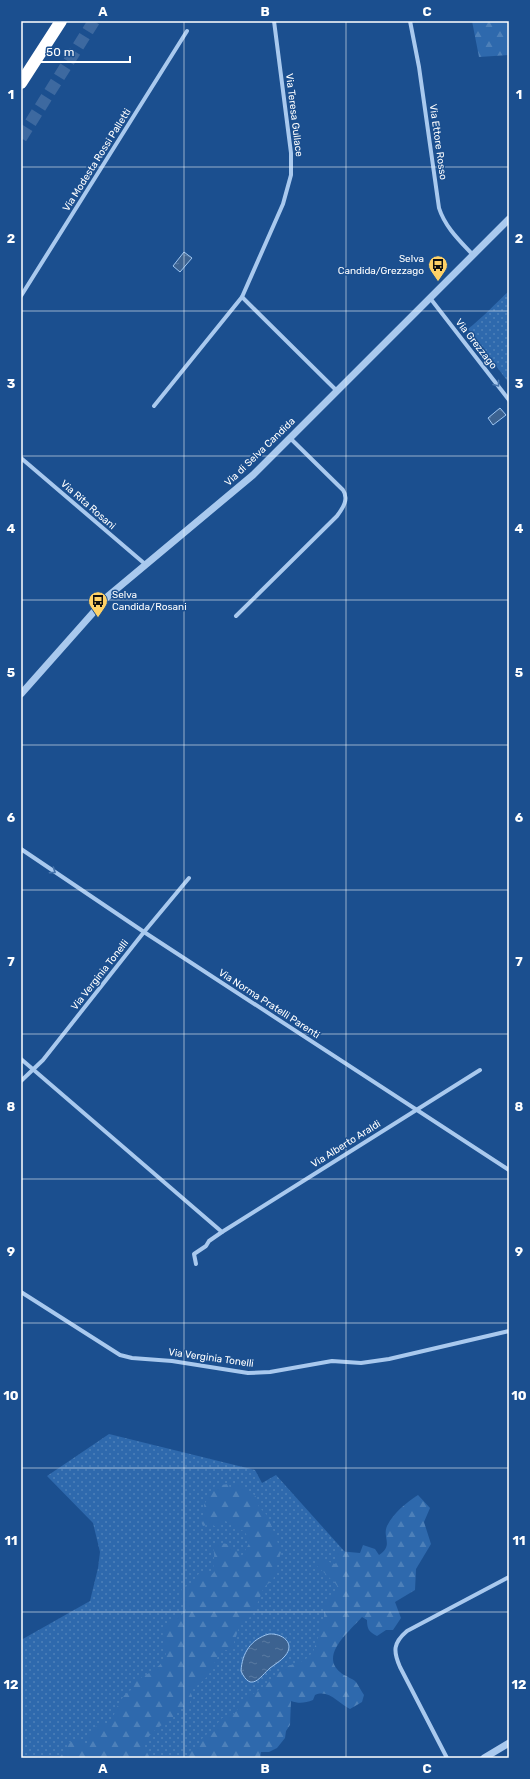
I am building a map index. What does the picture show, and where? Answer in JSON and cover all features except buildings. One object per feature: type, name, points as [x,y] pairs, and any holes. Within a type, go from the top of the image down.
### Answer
[{"type":"highway","points":[[21,83],[61,21]]},
{"type":"street","name":"Via Teresa Gullace","points":[[154,406],[242,297],[283,204],[292,168],[274,21]]},
{"type":"street","name":"Via Ettore Rosso","points":[[410,21],[419,67],[439,208],[444,220],[473,254]]},
{"type":"street","name":"Via Modesta Rossi Palletti","points":[[21,296],[187,31]]},
{"type":"street","name":"Via di Selva Candida","points":[[21,694],[96,609],[145,564],[229,497],[509,219]]},
{"type":"street","points":[[242,297],[337,391]]},
{"type":"street","name":"Via Grezzago","points":[[430,298],[509,400]]},
{"type":"street","points":[[236,616],[337,516],[345,503],[345,495],[343,490],[290,438]]},
{"type":"street","name":"Via Rita Rosani","points":[[21,458],[145,564]]},
{"type":"street","name":"Via Norma Pratelli Parenti","points":[[21,849],[144,932],[509,1170]]},
{"type":"street","name":"Via Verginia Tonelli","points":[[21,1081],[43,1060],[144,932],[189,878]]},
{"type":"street","points":[[21,1059],[222,1232]]},
{"type":"street","name":"Via Alberto Araldi","points":[[196,1264],[194,1254],[222,1232],[415,1109],[480,1070]]},
{"type":"street","name":"Via Verginia Tonelli","points":[[21,1292],[120,1355],[132,1358],[172,1361],[248,1373],[270,1372],[332,1362],[361,1363],[389,1359],[509,1331]]},
{"type":"street","points":[[447,1758],[400,1667],[394,1653],[395,1649],[400,1638],[407,1631],[509,1577]]},
{"type":"street","points":[[484,1758],[509,1743]]},
{"type":"green space","points":[[472,21],[509,21],[509,55],[479,57]]},
{"type":"green space","points":[[509,291],[509,383],[468,329]]},
{"type":"green space","points":[[109,1434],[255,1470],[262,1483],[276,1475],[345,1552],[392,1578],[223,1758],[21,1758],[21,1640],[90,1601],[98,1568],[100,1552],[93,1523],[47,1476]]},
{"type":"green space","points":[[228,1484],[230,1488],[234,1484],[239,1485],[251,1492],[256,1497],[259,1507],[268,1516],[281,1552],[273,1580],[264,1587],[254,1612],[249,1618],[243,1620],[231,1650],[221,1650],[208,1676],[190,1692],[192,1696],[188,1708],[180,1709],[150,1735],[144,1747],[149,1756],[148,1758],[59,1758],[67,1748],[67,1744],[80,1740],[87,1743],[88,1736],[98,1724],[109,1724],[112,1722],[119,1704],[125,1695],[131,1690],[132,1684],[161,1664],[164,1660],[166,1652],[163,1639],[163,1630],[167,1624],[186,1611],[183,1600],[179,1597],[182,1588],[191,1585],[196,1576],[205,1570],[212,1574],[214,1572],[213,1548],[217,1543],[229,1545],[242,1556],[250,1542],[245,1532],[222,1519],[221,1526],[218,1528],[211,1524],[203,1526],[201,1522],[205,1511],[204,1505],[215,1486]]},
{"type":"green space","points":[[418,1495],[430,1508],[424,1522],[431,1544],[416,1569],[415,1590],[395,1602],[401,1618],[393,1630],[386,1630],[377,1636],[370,1632],[367,1626],[367,1620],[362,1617],[339,1643],[333,1658],[334,1665],[340,1672],[356,1682],[364,1695],[362,1702],[350,1709],[329,1695],[325,1694],[315,1695],[313,1700],[307,1702],[299,1703],[291,1701],[290,1725],[286,1731],[285,1738],[277,1748],[269,1752],[261,1752],[260,1758],[185,1758],[190,1751],[200,1745],[204,1736],[213,1733],[216,1725],[222,1718],[233,1715],[245,1700],[268,1683],[285,1667],[305,1660],[313,1652],[319,1635],[320,1622],[324,1618],[324,1607],[329,1596],[339,1589],[335,1583],[316,1565],[317,1561],[321,1559],[335,1564],[338,1560],[336,1554],[338,1551],[360,1553],[363,1545],[375,1549],[379,1555],[386,1548],[386,1530],[393,1516]]},
{"type":"water","points":[[184,252],[192,258],[180,272],[173,266]]},
{"type":"water","points":[[500,408],[506,415],[493,425],[488,418]]},
{"type":"water","points":[[269,1634],[283,1637],[288,1643],[288,1651],[280,1661],[259,1679],[252,1682],[248,1681],[241,1671],[243,1658],[252,1643]]},
{"type":"tunnel","points":[[21,138],[94,21]]},
{"type":"place","name":"Selva Candida/Grezzago","points":[[438,282]]},
{"type":"place","name":"Selva Candida/Rosani","points":[[98,618]]}]
